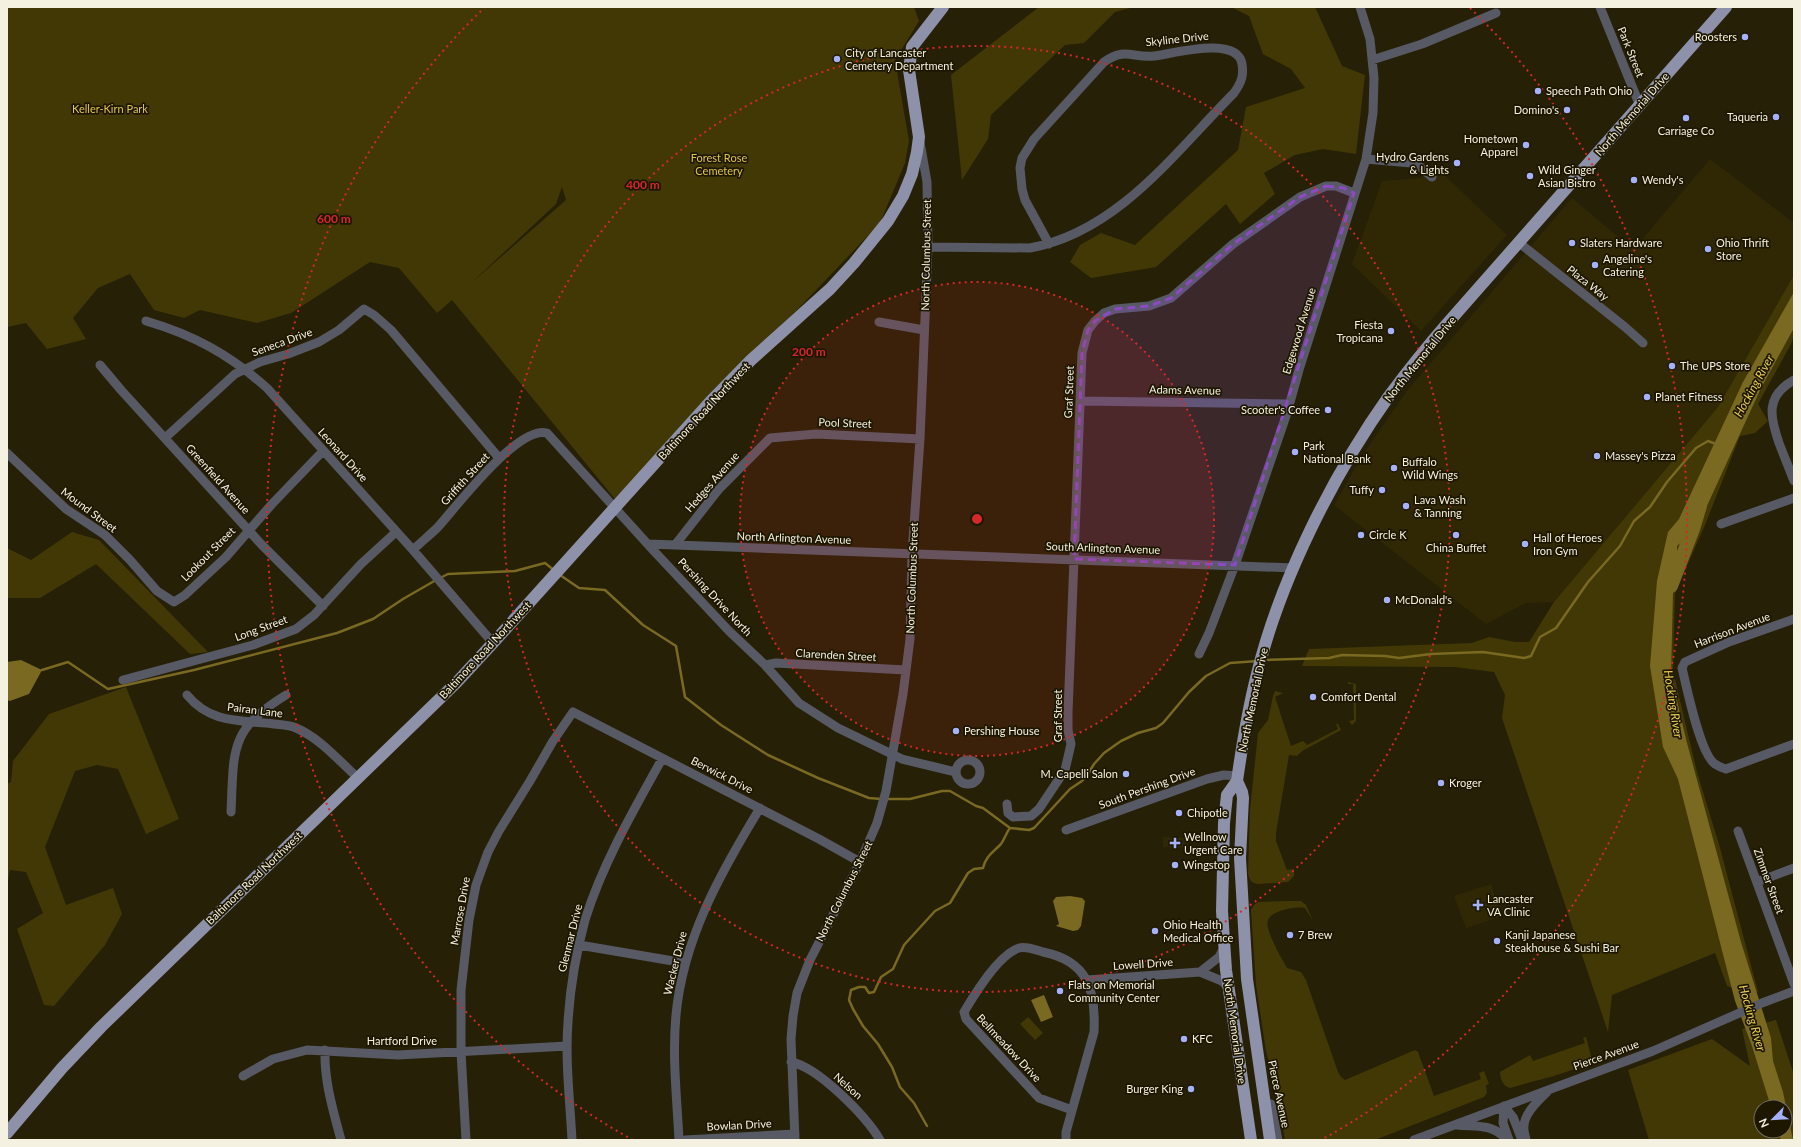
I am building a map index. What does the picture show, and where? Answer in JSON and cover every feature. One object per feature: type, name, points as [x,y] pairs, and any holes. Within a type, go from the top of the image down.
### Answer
[{"type":"main road","name":"North Columbus Street","points":[[919,137],[909,70],[912,47],[943,7]]},
{"type":"main road","name":"North Memorial Drive","points":[[1251,1140],[1228,987],[1224,948],[1222,890],[1224,823],[1227,795],[1237,778],[1256,675],[1294,568],[1305,542],[1342,469],[1388,398],[1439,333],[1726,7]]},
{"type":"main road","name":"Baltimore Road Northwest","points":[[7,1133],[68,1061],[101,1027],[457,682],[494,643],[710,402],[751,360],[830,289],[888,222],[903,196],[915,163],[919,137]]},
{"type":"main road","name":"North Memorial Drive","points":[[1237,778],[1243,798],[1240,858],[1246,980],[1270,1140]]},
{"type":"street","name":"Edgewood Avenue","points":[[1199,654],[1210,633],[1235,565],[1289,404],[1354,193],[1366,159],[1373,113],[1374,78],[1370,39],[1360,7]]},
{"type":"street","name":"Park Street","points":[[1600,7],[1640,106]]},
{"type":"street","points":[[1372,60],[1422,44],[1496,13]]},
{"type":"street","name":"Skyline Drive","points":[[928,247],[1030,248],[1049,244],[1073,234],[1112,210],[1149,182],[1234,93],[1240,84],[1243,73],[1242,62],[1234,53],[1223,48],[1212,48],[1153,56],[1127,53],[1112,56],[1104,62],[1034,139],[1022,158],[1020,168],[1022,189],[1025,200],[1049,244]]},
{"type":"street","name":"North Columbus Street","points":[[795,1137],[791,1062],[793,1016],[801,982],[810,960],[860,862],[877,823],[884,800],[910,639],[912,554],[920,439],[928,247],[927,182],[919,137]]},
{"type":"street","points":[[1366,159],[1411,163],[1424,169],[1432,177]]},
{"type":"street","name":"Graf Street","points":[[1007,804],[1006,809],[1009,815],[1019,817],[1031,816],[1038,809],[1065,770],[1071,744],[1068,730],[1068,713],[1080,401],[1082,353],[1088,330],[1104,313],[1115,309],[1149,306],[1171,298],[1233,244],[1300,197],[1326,186],[1336,186],[1354,193]]},
{"type":"street","name":"Plaza Way","points":[[1518,242],[1626,327],[1643,343]]},
{"type":"street","name":"Seneca Drive","points":[[165,438],[224,383],[244,368],[319,342],[343,327],[364,309],[374,315],[391,330],[500,458]]},
{"type":"street","name":"Leonard Drive","points":[[146,322],[180,332],[227,356],[244,368],[267,388],[413,550],[494,643]]},
{"type":"street","points":[[879,322],[924,330]]},
{"type":"street","name":"Greenfield Avenue","points":[[100,365],[249,530],[323,606]]},
{"type":"street","points":[[1794,380],[1784,386],[1776,396],[1773,402],[1771,416],[1778,440],[1794,481]]},
{"type":"street","name":"Adams Avenue","points":[[1080,401],[1289,404]]},
{"type":"street","name":"Pershing Drive North","points":[[540,431],[547,433],[554,440],[729,631],[765,665],[799,703],[838,728],[902,759],[956,772]]},
{"type":"street","name":"Griffith Street","points":[[413,550],[437,528],[500,458],[520,440],[540,431]]},
{"type":"street","name":"Pool Street","points":[[770,438],[816,434],[920,439]]},
{"type":"street","name":"Hedges Avenue","points":[[675,545],[719,489],[770,438]]},
{"type":"street","name":"Lookout Street","points":[[174,602],[209,573],[323,451]]},
{"type":"street","name":"Mound Street","points":[[7,453],[66,509],[105,535],[130,560],[153,587],[174,602]]},
{"type":"street","points":[[1721,524],[1794,498]]},
{"type":"street","name":"Long Street","points":[[123,680],[272,639],[296,628],[323,606],[361,564],[396,532]]},
{"type":"street","name":"North Arlington Avenue","points":[[648,544],[912,554]]},
{"type":"street","name":"South Arlington Avenue","points":[[912,554],[1294,568]]},
{"type":"street","name":"Harrison Avenue","points":[[1794,619],[1722,645],[1685,662],[1682,668],[1695,719],[1705,750],[1714,764],[1726,769],[1794,744]]},
{"type":"street","name":"Clarenden Street","points":[[765,665],[776,663],[906,670]]},
{"type":"street","points":[[231,812],[235,756],[241,735],[250,722],[261,711],[286,694]]},
{"type":"street","name":"Pairan Lane","points":[[187,695],[200,708],[210,714],[232,721],[285,725],[296,728],[316,740],[358,778]]},
{"type":"street","name":"Berwick Drive","points":[[573,712],[760,808],[860,862]]},
{"type":"street","name":"Marrose Drive","points":[[466,1140],[460,1011],[463,967],[473,897],[479,874],[499,831],[553,741],[573,712]]},
{"type":"street","name":"Glenmar Drive","points":[[572,1140],[567,1046],[570,995],[579,945],[585,920],[601,878],[662,758]]},
{"type":"street","name":"South Pershing Drive","points":[[1066,830],[1207,779],[1224,775],[1237,778]]},
{"type":"street","name":"Wacker Drive","points":[[679,1140],[674,1034],[685,963],[700,919],[737,846],[760,808]]},
{"type":"street","name":"Zimmer Street","points":[[1738,831],[1758,882],[1794,984]]},
{"type":"street","points":[[1758,882],[1794,868]]},
{"type":"street","points":[[579,945],[685,963]]},
{"type":"street","name":"Bellmeadow Drive","points":[[1066,1140],[1066,1132],[1094,1032],[1094,1010],[1090,987],[1087,980],[1074,964],[1064,958],[1048,953],[1018,948],[990,972],[964,1012],[966,1019],[1040,1098],[1072,1110]]},
{"type":"street","points":[[1200,972],[1219,957],[1224,948]]},
{"type":"street","name":"Lowell Drive","points":[[1087,980],[1200,972],[1222,981],[1228,987]]},
{"type":"street","name":"Pierce Avenue","points":[[1414,1140],[1653,1051],[1762,1003],[1794,991]]},
{"type":"street","name":"Hartford Drive","points":[[243,1076],[263,1064],[284,1055],[307,1050],[383,1055],[567,1046]]},
{"type":"street","points":[[325,1050],[325,1066],[328,1088],[341,1140]]},
{"type":"street","name":"Pierce Avenue","points":[[1257,1053],[1264,1072],[1278,1140]]},
{"type":"street","name":"Nelson","points":[[791,1062],[800,1063],[810,1069],[857,1109],[880,1140]]},
{"type":"street","points":[[1526,1140],[1524,1130],[1526,1118],[1535,1104],[1550,1089]]},
{"type":"street","points":[[1504,1106],[1503,1123],[1508,1140]]},
{"type":"street","points":[[1504,1106],[1513,1117],[1522,1140]]},
{"type":"street","name":"Pierce Avenue","points":[[1456,1125],[1491,1127],[1508,1140]]},
{"type":"street","name":"Bowlan Drive","points":[[685,1140],[795,1137]]},
{"type":"highlighted area","points":[[1326,186],[1344,188],[1354,193],[1235,565],[1074,559],[1082,353],[1088,330],[1095,321],[1115,309],[1149,306],[1171,298],[1233,244],[1300,197]]},
{"type":"shaded area","points":[[1710,159],[1794,223],[1794,275],[1718,407],[1554,602],[1526,603],[1486,624],[1334,505],[1364,453],[1406,392],[1572,198],[1629,246],[1635,248]]},
{"type":"shaded area","points":[[1433,164],[1507,235],[1421,331],[1352,264],[1382,181],[1421,178]]},
{"type":"shaded area","name":"Wellnow Urgent Care","points":[[1163,837],[1188,838],[1188,848],[1163,847]]},
{"type":"shaded area","name":"Lancaster VA Clinic","points":[[1491,884],[1502,916],[1466,928],[1454,896]]},
{"type":"green space","points":[[7,7],[914,7],[919,21],[895,60],[909,141],[905,163],[880,223],[797,310],[747,356],[615,499],[452,300],[437,313],[399,268],[370,262],[291,313],[257,323],[200,310],[184,318],[154,310],[130,274],[98,288],[73,318],[86,339],[47,349],[26,323],[7,327]],"holes":[[[562,187],[566,200],[470,284],[556,204]]]},
{"type":"green space","points":[[1039,7],[1134,7],[1115,12],[1084,43],[1065,45],[991,115],[988,139],[962,180],[951,75]]},
{"type":"green space","points":[[1231,7],[1315,7],[1342,66],[1365,75],[1356,154],[1323,149],[1295,155],[1264,173],[1275,194],[1240,224],[1226,204],[1156,267],[1091,278],[1070,262],[1080,245],[1101,233],[1135,245],[1238,150],[1246,107],[1305,88],[1291,69],[1263,54],[1249,16]]},
{"type":"green space","points":[[1794,275],[1794,335],[1791,344],[1758,404],[1768,421],[1755,433],[1740,436],[1705,525],[1675,593],[1673,671],[1697,772],[1720,848],[1758,992],[1745,993],[1727,986],[1715,953],[1612,995],[1608,1032],[1502,718],[1505,695],[1494,672],[1454,667],[1302,666],[1309,649],[1472,643],[1489,637],[1515,642],[1529,642],[1554,602],[1718,407]]},
{"type":"green space","points":[[72,532],[99,540],[208,652],[190,654],[96,564],[40,598],[7,598],[7,548],[31,560]]},
{"type":"green space","points":[[1348,682],[1356,684],[1356,721],[1352,725],[1349,721],[1354,720],[1353,684],[1348,684]]},
{"type":"green space","points":[[126,687],[179,819],[146,834],[118,769],[97,765],[75,771],[45,847],[66,905],[113,888],[122,914],[105,945],[54,1006],[44,1005],[17,929],[43,913],[26,872],[10,870],[7,886],[7,784],[11,782],[13,761],[49,714]]},
{"type":"green space","points":[[1275,691],[1283,693],[1275,697],[1291,746],[1303,741],[1307,745],[1338,729],[1336,724],[1338,724],[1341,730],[1302,751],[1297,756],[1289,755],[1276,841],[1287,870],[1294,869],[1294,876],[1288,882],[1258,884],[1251,881],[1248,874],[1250,810],[1258,733],[1268,720]]},
{"type":"green space","points":[[1301,901],[1306,905],[1313,921],[1305,908],[1296,908],[1276,912],[1268,920],[1267,924],[1274,944],[1287,968],[1301,972],[1306,980],[1341,1077],[1345,1080],[1415,1050],[1418,1052],[1434,1096],[1481,1079],[1479,1073],[1484,1071],[1489,1084],[1486,1085],[1487,1093],[1484,1097],[1375,1140],[1285,1140],[1282,1121],[1279,1117],[1272,1073],[1266,1051],[1256,985],[1251,910],[1258,902]]},
{"type":"green space","points":[[1028,1017],[1043,1033],[1035,1040],[1020,1024]]},
{"type":"green space","points":[[1776,1020],[1794,1075],[1794,1140],[1649,1140],[1628,1070],[1712,1039],[1750,1066],[1742,1029]]},
{"type":"green space","points":[[1586,1037],[1592,1060],[1583,1065],[1563,1073],[1510,1088],[1505,1086],[1502,1082],[1500,1072],[1530,1055],[1533,1061],[1585,1043],[1583,1038]]},
{"type":"water","points":[[1794,292],[1794,328],[1761,388],[1701,519],[1689,527],[1685,539],[1677,546],[1678,579],[1673,592],[1671,676],[1687,743],[1741,942],[1771,1038],[1773,1061],[1784,1099],[1769,1099],[1752,1046],[1735,1001],[1678,779],[1663,747],[1650,666],[1657,581],[1668,532],[1679,519],[1743,382]]},
{"type":"water","points":[[21,660],[42,670],[29,694],[10,701],[7,700],[7,662]]},
{"type":"water","points":[[1070,896],[1082,898],[1085,901],[1081,926],[1078,930],[1073,931],[1056,926],[1059,924],[1053,901],[1056,897]]},
{"type":"water","points":[[1044,995],[1053,1017],[1041,1022],[1031,1000]]},
{"type":"water","points":[[1781,1139],[1793,1140],[1781,1140]]},
{"type":"waterway","points":[[1265,660],[1329,658],[1342,655],[1385,656],[1399,658],[1431,654],[1483,652],[1524,658],[1531,656],[1540,637],[1556,628],[1588,582],[1620,546],[1634,521],[1650,507],[1667,482],[1696,448],[1708,441],[1716,444]]},
{"type":"waterway","name":"Hocking River","points":[[1671,586],[1693,529],[1700,506]]},
{"type":"waterway","points":[[440,578],[448,574],[515,571],[545,563],[555,571]]},
{"type":"waterway","points":[[560,575],[579,588],[605,590],[643,625],[676,646],[685,697],[721,725],[768,755],[818,778],[869,798],[881,799]]},
{"type":"waterway","points":[[42,670],[68,662],[108,689],[194,670],[337,633],[373,619],[403,599],[436,580]]},
{"type":"waterway","points":[[927,1126],[914,1103],[900,1087],[892,1067],[878,1044],[863,1026],[853,1009],[849,1000],[851,990],[859,987],[865,987],[869,993],[874,992],[881,977],[893,969],[904,945],[935,911],[950,903],[968,873],[974,869],[983,868],[988,858],[1001,843],[1010,828],[1029,830],[1034,828],[1070,789],[1082,781],[1104,753],[1121,741],[1138,733],[1156,728],[1163,723],[1189,692],[1206,676],[1230,663],[1258,661]]},
{"type":"waterway","points":[[886,799],[910,799],[942,791],[950,791],[976,806],[983,808],[1010,828]]},
{"type":"place","name":"Roosters","points":[[1745,37]]},
{"type":"place","name":"City of Lancaster Cemetery Department","points":[[837,59]]},
{"type":"place","name":"Speech Path Ohio","points":[[1538,91]]},
{"type":"place","name":"Domino's","points":[[1567,110]]},
{"type":"place","name":"Taqueria","points":[[1776,117]]},
{"type":"place","name":"Carriage Co","points":[[1686,118]]},
{"type":"place","name":"Hometown Apparel","points":[[1526,145]]},
{"type":"place","name":"Hydro Gardens & Lights","points":[[1457,163]]},
{"type":"place","name":"Wild Ginger Asian Bistro","points":[[1530,176]]},
{"type":"place","name":"Wendy's","points":[[1634,180]]},
{"type":"place","name":"Slaters Hardware","points":[[1572,243]]},
{"type":"place","name":"Ohio Thrift Store","points":[[1708,249]]},
{"type":"place","name":"Angeline's Catering","points":[[1595,265]]},
{"type":"place","name":"Fiesta Tropicana","points":[[1391,331]]},
{"type":"place","name":"The UPS Store","points":[[1672,366]]},
{"type":"place","name":"Planet Fitness","points":[[1647,397]]},
{"type":"place","name":"Scooter's Coffee","points":[[1328,410]]},
{"type":"place","name":"Park National Bank","points":[[1295,452]]},
{"type":"place","name":"Massey's Pizza","points":[[1597,456]]},
{"type":"place","name":"Buffalo Wild Wings","points":[[1394,468]]},
{"type":"place","name":"Tuffy","points":[[1382,490]]},
{"type":"place","name":"Lava Wash & Tanning","points":[[1406,506]]},
{"type":"place","name":"Circle K","points":[[1361,535]]},
{"type":"place","name":"China Buffet","points":[[1456,535]]},
{"type":"place","name":"Hall of Heroes Iron Gym","points":[[1525,544]]},
{"type":"place","name":"McDonald's","points":[[1387,600]]},
{"type":"place","name":"Comfort Dental","points":[[1313,697]]},
{"type":"place","name":"Pershing House","points":[[956,731]]},
{"type":"place","name":"M. Capelli Salon","points":[[1126,774]]},
{"type":"place","name":"Kroger","points":[[1441,783]]},
{"type":"place","name":"Chipotle","points":[[1179,813]]},
{"type":"place","name":"Wellnow Urgent Care","points":[[1175,843]]},
{"type":"place","name":"Wingstop","points":[[1175,865]]},
{"type":"place","name":"Lancaster VA Clinic","points":[[1478,905]]},
{"type":"place","name":"Ohio Health Medical Office","points":[[1155,931]]},
{"type":"place","name":"7 Brew","points":[[1290,935]]},
{"type":"place","name":"Kanji Japanese Steakhouse & Sushi Bar","points":[[1497,941]]},
{"type":"place","name":"Flats on Memorial Community Center","points":[[1060,991]]},
{"type":"place","name":"KFC","points":[[1184,1039]]},
{"type":"place","name":"Burger King","points":[[1191,1089]]},
{"type":"park label","name":"Keller-Kirn Park","points":[[110,109]]},
{"type":"park label","name":"Forest Rose Cemetery","points":[[719,164]]}]
